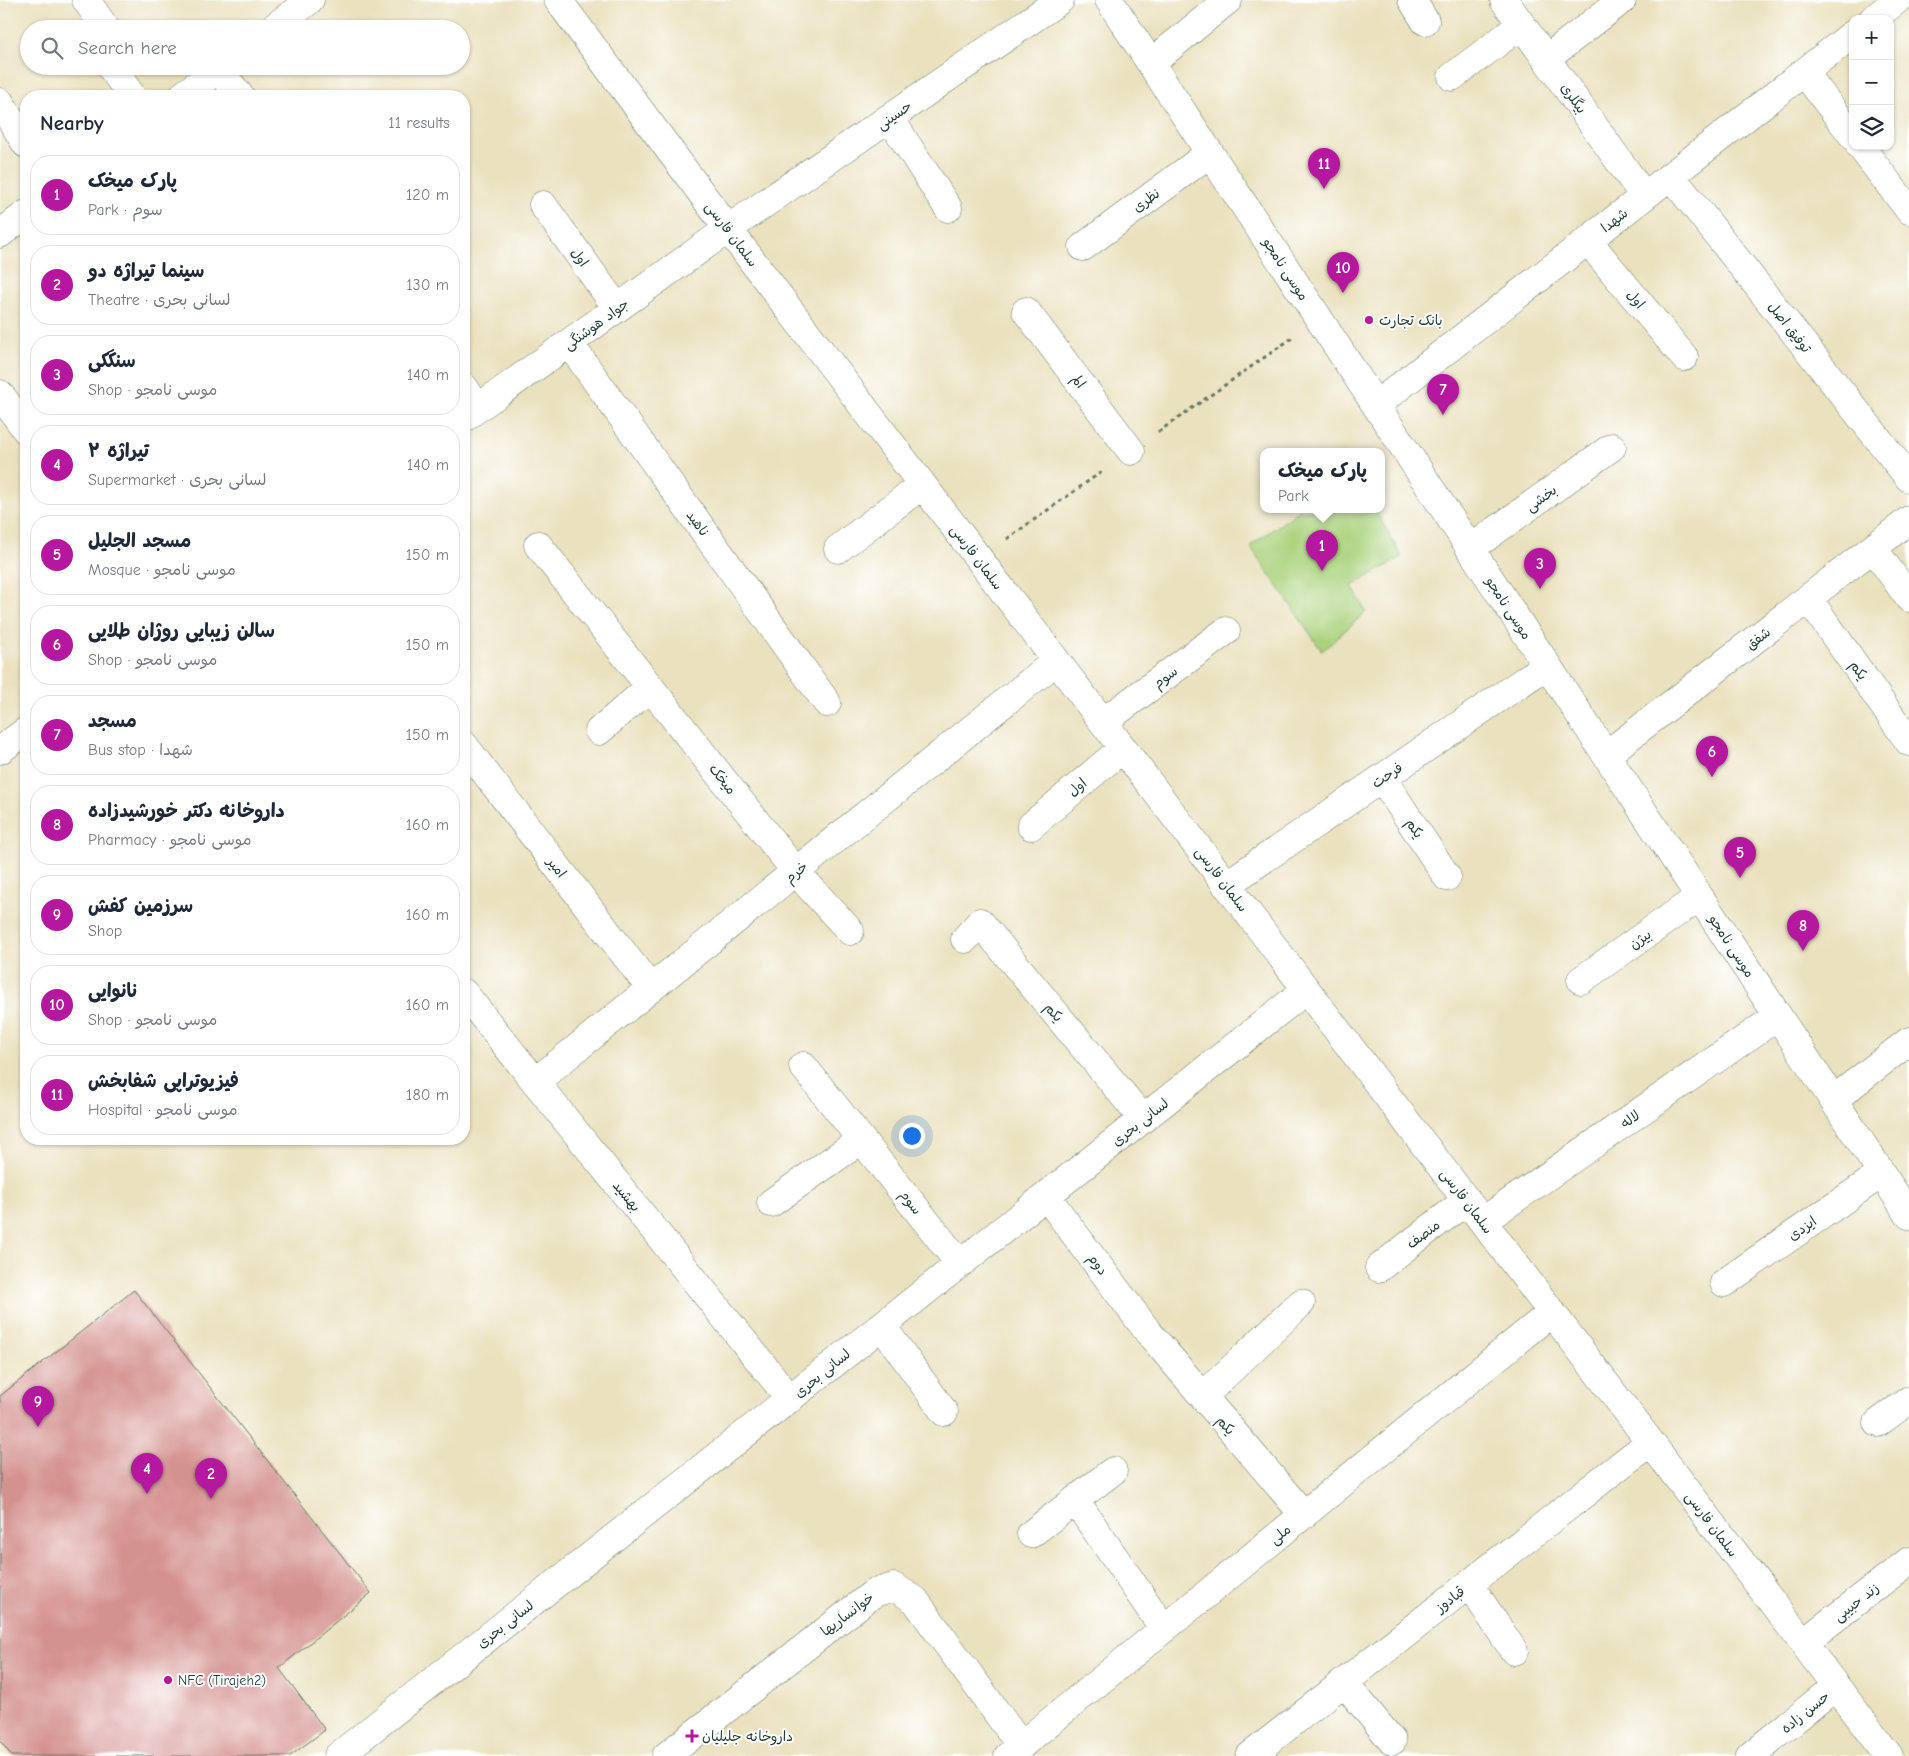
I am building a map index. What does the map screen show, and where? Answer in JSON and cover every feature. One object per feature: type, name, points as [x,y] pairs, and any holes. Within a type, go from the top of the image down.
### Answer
[{"type":"street","points":[[86,0],[100,20]]},
{"type":"street","name":"سلمان فارسی","points":[[558,0],[922,485],[1889,1756]]},
{"type":"street","name":"حسینی","points":[[728,229],[1060,0]]},
{"type":"street","name":"موسی نامجو","points":[[1109,0],[1909,1215]]},
{"type":"street","points":[[1151,63],[1228,0]]},
{"type":"street","name":"بیگلری","points":[[1504,0],[1644,196]]},
{"type":"street","points":[[1546,59],[1622,0]]},
{"type":"street","points":[[1878,15],[1897,0]]},
{"type":"street","points":[[1452,77],[1521,25]]},
{"type":"street","name":"شهدا","points":[[1376,405],[1849,37]]},
{"type":"street","points":[[1804,72],[1849,131]]},
{"type":"street","points":[[117,75],[128,90]]},
{"type":"street","points":[[190,90],[210,75]]},
{"type":"street","points":[[225,75],[236,90]]},
{"type":"street","points":[[0,102],[20,134]]},
{"type":"street","points":[[890,118],[948,208]]},
{"type":"street","points":[[1863,150],[1909,210]]},
{"type":"street","name":"نظری","points":[[1083,247],[1210,154]]},
{"type":"street","name":"توفیق اصل","points":[[1671,176],[1909,478]]},
{"type":"street","name":"اول","points":[[543,205],[617,308]]},
{"type":"street","name":"جواد هوشنگی","points":[[470,403],[569,342],[728,229]]},
{"type":"street","name":"اول","points":[[1588,241],[1684,357]]},
{"type":"street","name":"الم","points":[[1026,311],[1131,451]]},
{"type":"street","name":"ناهید","points":[[569,342],[827,703]]},
{"type":"street","points":[[0,394],[14,424]]},
{"type":"street","name":"بخشی","points":[[1470,549],[1612,447]]},
{"type":"street","points":[[838,549],[922,485]]},
{"type":"street","name":"شفق","points":[[1606,755],[1909,520]]},
{"type":"street","name":"میخک","points":[[538,545],[796,872],[850,931]]},
{"type":"street","points":[[1874,548],[1909,598]]},
{"type":"street","name":"یکم","points":[[1808,598],[1909,742]]},
{"type":"street","name":"سوم","points":[[1103,722],[1226,631]]},
{"type":"street","name":"خرم","points":[[535,1082],[1056,661]]},
{"type":"street","name":"فرحت","points":[[1226,884],[1547,665]]},
{"type":"street","points":[[599,731],[650,687]]},
{"type":"street","points":[[0,750],[20,735]]},
{"type":"street","name":"اول","points":[[1031,826],[1123,748]]},
{"type":"street","name":"امیر","points":[[470,753],[651,989]]},
{"type":"street","name":"یکم","points":[[1382,778],[1447,877]]},
{"type":"street","name":"بیژن","points":[[1581,980],[1699,897]]},
{"type":"street","name":"یکم","points":[[965,939],[980,922],[1143,1119]]},
{"type":"street","name":"لسانی بحری","points":[[338,1756],[1306,990]]},
{"type":"street","name":"بهشید","points":[[470,1001],[790,1399]]},
{"type":"street","name":"لاله","points":[[1474,1211],[1778,1016]]},
{"type":"street","points":[[1833,1100],[1909,1041]]},
{"type":"street","name":"سوم","points":[[803,1066],[960,1264]]},
{"type":"street","points":[[771,1203],[862,1140]]},
{"type":"street","name":"ایزدی","points":[[1724,1283],[1881,1174]]},
{"type":"street","name":"دوم","points":[[1046,1196],[1149,1333]]},
{"type":"street","name":"منصف","points":[[1379,1268],[1474,1211]]},
{"type":"street","points":[[1203,1396],[1301,1303]]},
{"type":"street","name":"ملی","points":[[1015,1751],[1552,1312]]},
{"type":"street","points":[[882,1326],[944,1412]]},
{"type":"street","name":"یکم","points":[[1149,1333],[1304,1516]]},
{"type":"street","points":[[1878,1423],[1909,1400]]},
{"type":"street","name":"قبادوز","points":[[1250,1756],[1650,1442]]},
{"type":"street","points":[[1031,1534],[1113,1471]]},
{"type":"street","points":[[1075,1500],[1164,1629]]},
{"type":"street","name":"زند حبیبی","points":[[1803,1643],[1909,1561]]},
{"type":"street","points":[[1469,1584],[1514,1651]]},
{"type":"street","name":"خوانساریها","points":[[666,1756],[874,1593],[894,1587],[915,1600],[1015,1751]]},
{"type":"street","points":[[1344,1682],[1392,1741]]},
{"type":"street","name":"حسن زاده","points":[[1750,1756],[1836,1686]]},
{"type":"green space","points":[[1296,513],[1377,513],[1402,557],[1352,586],[1366,612],[1322,651],[1250,546]]},
{"type":"building","points":[[134,1290],[371,1593],[279,1668],[325,1730],[290,1756],[12,1756],[0,1741],[0,1396]]},
{"type":"place","name":"فیزیوتراپی شفابخش","points":[[1324,189]]},
{"type":"place","name":"نانوایی","points":[[1343,293]]},
{"type":"place","name":"بانک تجارت","points":[[1369,320]]},
{"type":"place","name":"مسجد","points":[[1443,415]]},
{"type":"place","name":"پارک میخک","points":[[1322,571]]},
{"type":"place","name":"سنگکی","points":[[1540,589]]},
{"type":"place","name":"سالن زیبایی روژان طلایی","points":[[1712,777]]},
{"type":"place","name":"مسجد الجلیل","points":[[1740,878]]},
{"type":"place","name":"داروخانه دکتر خورشیدزاده","points":[[1803,951]]},
{"type":"place","name":"سرزمین کفش","points":[[38,1427]]},
{"type":"place","name":"تیراژه ۲","points":[[147,1494]]},
{"type":"place","name":"سینما تیراژه دو","points":[[211,1499]]},
{"type":"place","name":"NFC (Tirajeh2)","points":[[168,1680]]},
{"type":"place","name":"داروخانه جلیلیان","points":[[692,1736]]}]
